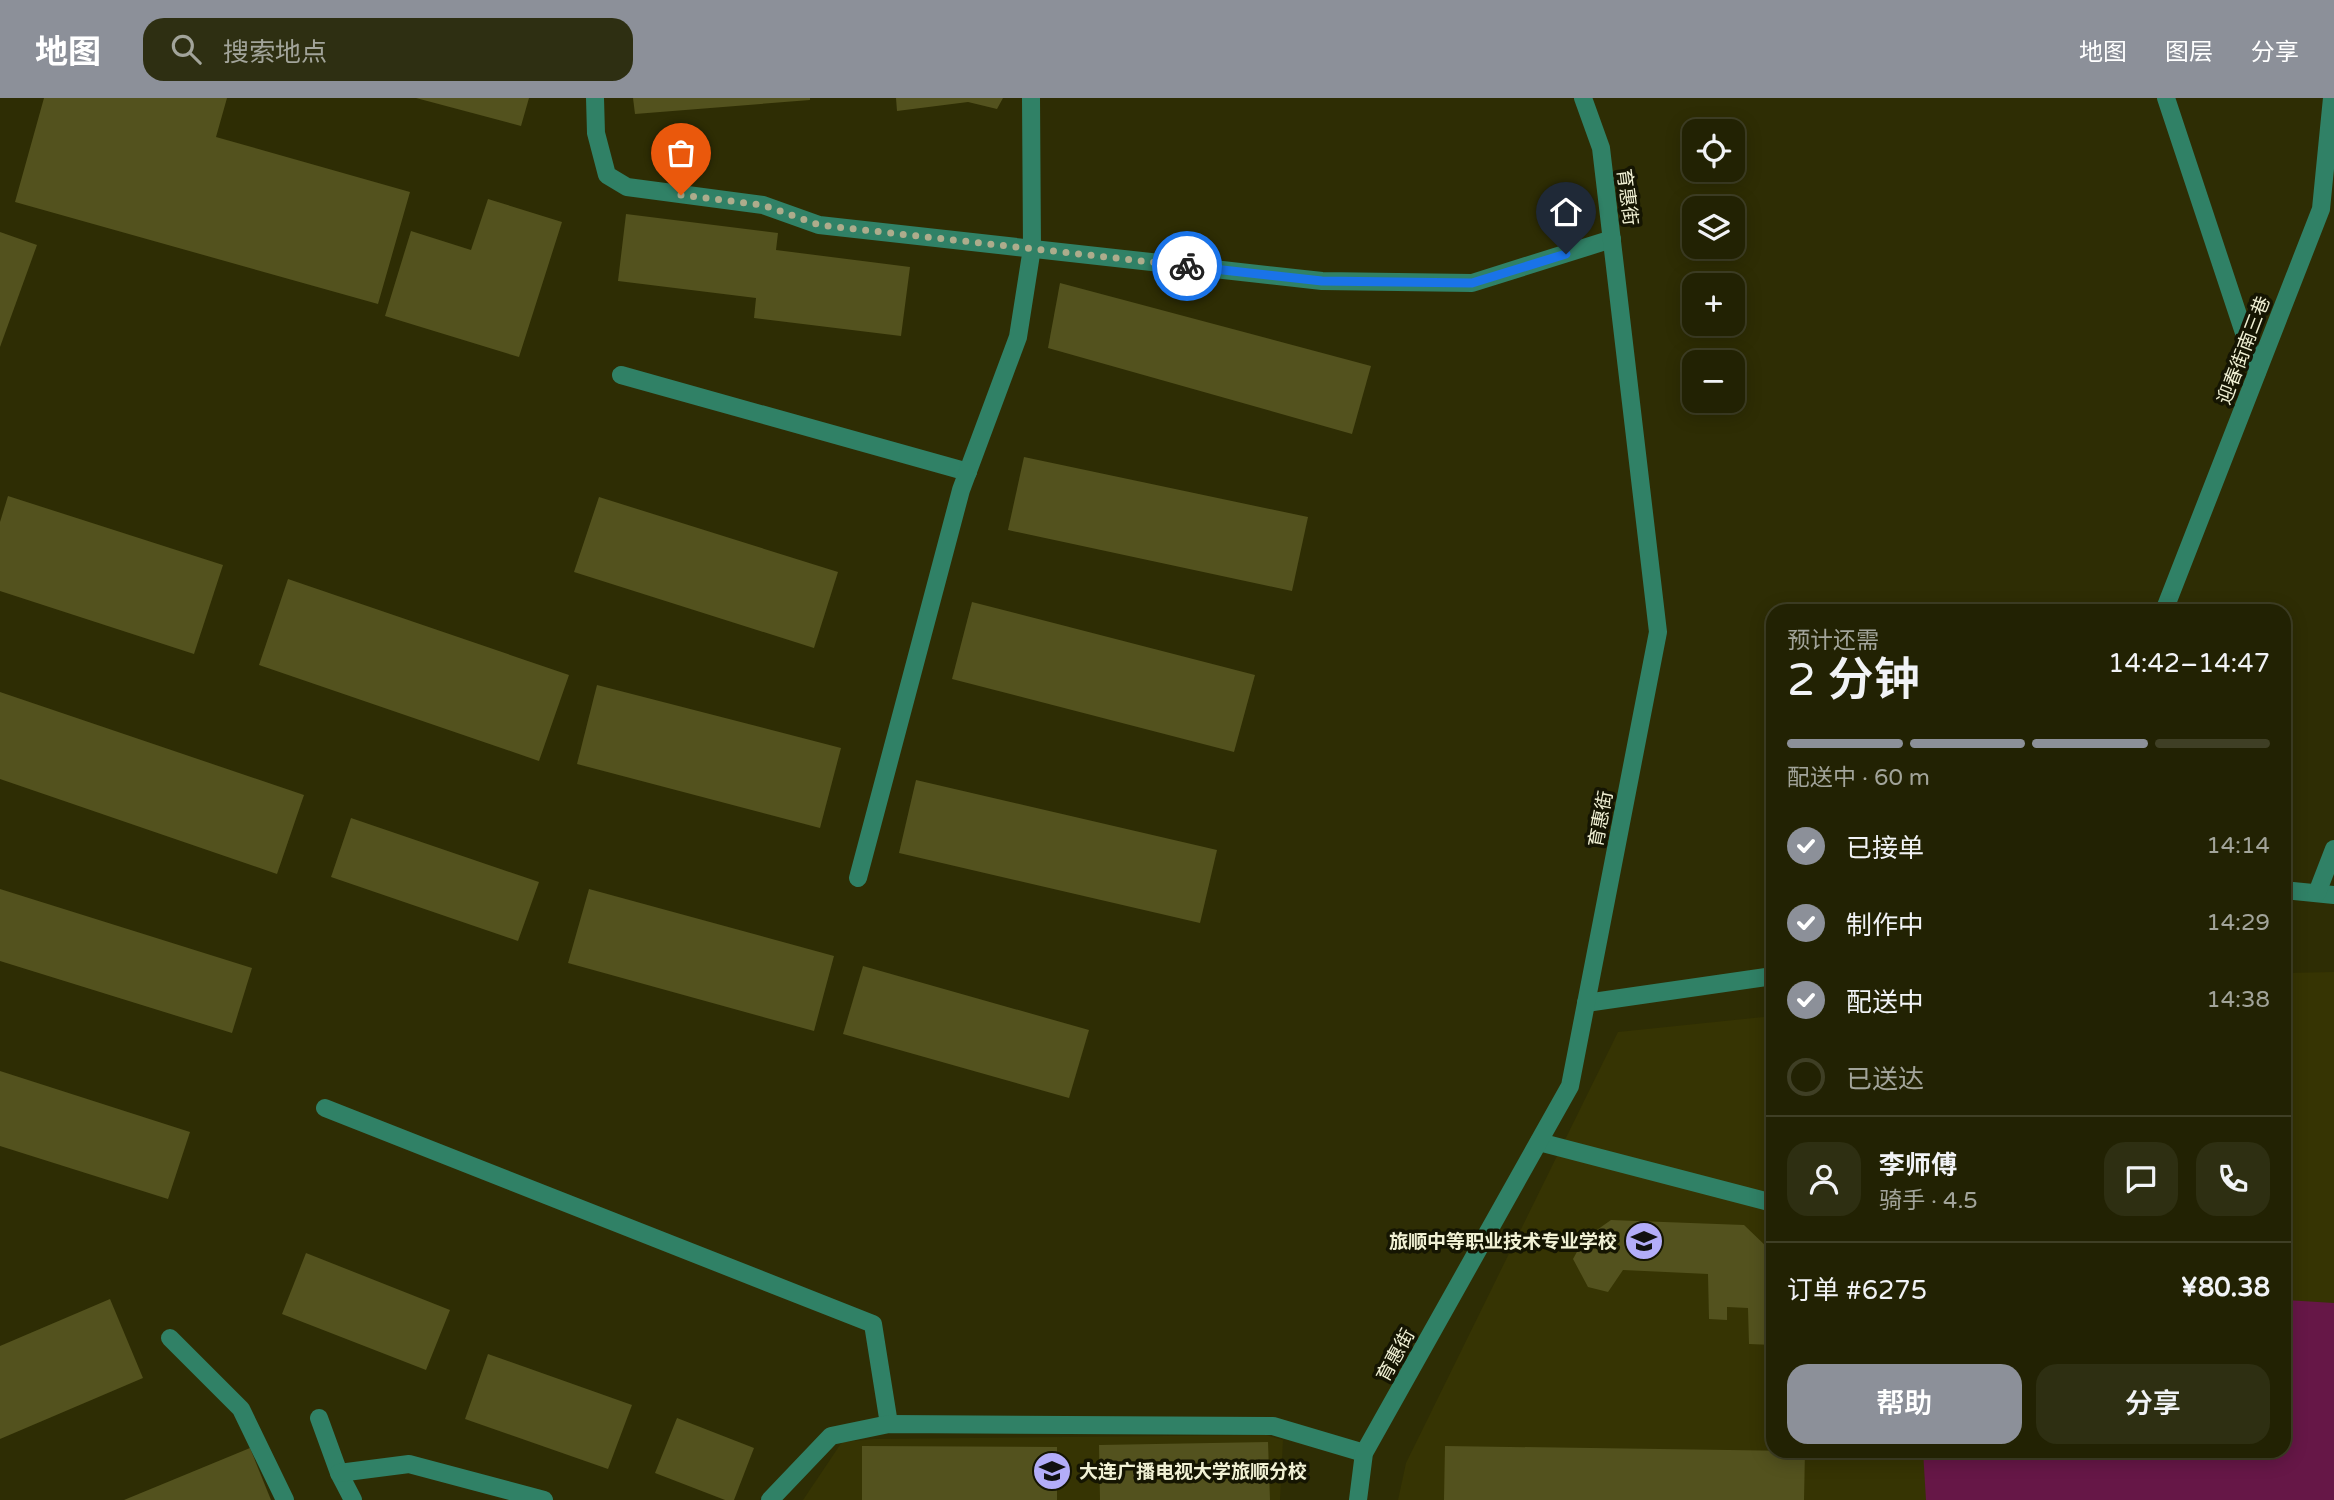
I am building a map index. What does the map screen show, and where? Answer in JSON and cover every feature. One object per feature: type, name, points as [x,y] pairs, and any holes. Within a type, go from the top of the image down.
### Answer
[{"type":"street","points":[[595,98],[596,133],[607,175],[627,187],[763,205],[819,225],[1322,281],[1472,283],[1612,239]]},
{"type":"street","points":[[858,878],[958,503],[1018,337],[1032,248],[1031,98]]},
{"type":"street","name":"育惠街","points":[[1358,1500],[1364,1453],[1570,1086],[1658,632],[1601,148],[1583,98]]},
{"type":"street","points":[[2166,98],[2257,372]]},
{"type":"street","name":"迎春街南三巷","points":[[2167,604],[2321,209],[2332,98]]},
{"type":"street","points":[[621,375],[968,472]]},
{"type":"street","points":[[2291,891],[2326,894],[2334,849]]},
{"type":"street","points":[[1586,1003],[1766,977]]},
{"type":"street","points":[[326,1108],[873,1324],[889,1424]]},
{"type":"street","points":[[1539,1142],[1766,1201]]},
{"type":"street","points":[[170,1339],[241,1409],[285,1500]]},
{"type":"street","points":[[319,1418],[339,1473],[353,1500]]},
{"type":"street","points":[[770,1500],[831,1436],[889,1424],[1273,1426],[1364,1453]]},
{"type":"street","points":[[339,1473],[409,1464],[544,1500]]},
{"type":"shaded area","name":"旅顺中等职业技术专业学校","points":[[2334,972],[2334,1500],[1398,1500],[1406,1463],[1618,1032],[1766,1017],[1766,1458],[2291,1458],[2291,973]]},
{"type":"shaded area","points":[[2291,1300],[2334,1303],[2334,1500],[1926,1500],[1923,1458],[2291,1458]]},
{"type":"shaded area","name":"大连广播电视大学旅顺分校","points":[[1266,1435],[1283,1440],[1280,1500],[803,1500],[842,1442],[874,1439]]},
{"type":"building","points":[[44,98],[227,98],[216,137],[410,192],[378,304],[15,202]]},
{"type":"building","points":[[416,98],[529,98],[521,126]]},
{"type":"building","points":[[633,98],[810,98],[810,100],[635,114]]},
{"type":"building","points":[[896,98],[1003,98],[997,109],[968,102],[897,111]]},
{"type":"building","points":[[488,199],[562,222],[519,357],[385,316],[411,231],[471,250]]},
{"type":"building","points":[[626,214],[778,233],[776,250],[910,267],[901,336],[754,318],[756,298],[618,281]]},
{"type":"building","points":[[0,232],[37,245],[0,347]]},
{"type":"building","points":[[1060,283],[1371,366],[1352,434],[1048,348]]},
{"type":"building","points":[[1024,457],[1308,517],[1292,591],[1008,530]]},
{"type":"building","points":[[8,496],[223,565],[194,654],[0,591],[0,522]]},
{"type":"building","points":[[599,497],[838,572],[814,648],[574,572]]},
{"type":"building","points":[[288,579],[569,675],[539,761],[259,665]]},
{"type":"building","points":[[972,602],[1255,675],[1234,752],[952,679]]},
{"type":"building","points":[[597,685],[841,748],[820,828],[577,764]]},
{"type":"building","points":[[0,692],[304,795],[277,874],[0,779]]},
{"type":"building","points":[[916,780],[1217,850],[1200,923],[899,853]]},
{"type":"building","points":[[351,818],[539,882],[518,941],[331,877]]},
{"type":"building","points":[[0,889],[252,968],[232,1033],[0,961]]},
{"type":"building","points":[[589,889],[834,956],[814,1031],[568,963]]},
{"type":"building","points":[[863,966],[1089,1030],[1069,1098],[843,1034]]},
{"type":"building","points":[[0,1071],[190,1132],[168,1199],[0,1146]]},
{"type":"building","points":[[1611,1220],[1744,1225],[1766,1246],[1766,1345],[1749,1344],[1748,1308],[1727,1307],[1727,1320],[1709,1319],[1708,1274],[1623,1270],[1608,1292],[1588,1287],[1573,1259],[1584,1239]]},
{"type":"building","points":[[306,1253],[450,1310],[426,1370],[282,1314]]},
{"type":"building","points":[[110,1299],[143,1378],[0,1439],[0,1346]]},
{"type":"building","points":[[488,1354],[632,1405],[608,1469],[465,1419]]},
{"type":"building","points":[[677,1418],[754,1448],[734,1500],[725,1500],[655,1473]]},
{"type":"building","points":[[1268,1442],[1270,1500],[1100,1500],[1099,1445]]},
{"type":"building","points":[[862,1446],[1057,1447],[1057,1500],[862,1500]]},
{"type":"building","points":[[1445,1446],[1766,1450],[1766,1458],[1805,1458],[1804,1500],[1444,1500]]},
{"type":"building","points":[[250,1448],[271,1500],[124,1500]]},
{"type":"way so far","points":[[681,195],[763,205],[819,225],[1187,266]]},
{"type":"place","name":"旅顺中等职业技术专业学校","points":[[1644,1241]]},
{"type":"place","name":"大连广播电视大学旅顺分校","points":[[1052,1471]]},
{"type":"route","points":[[1187,266],[1322,281],[1472,283],[1566,254]]}]
